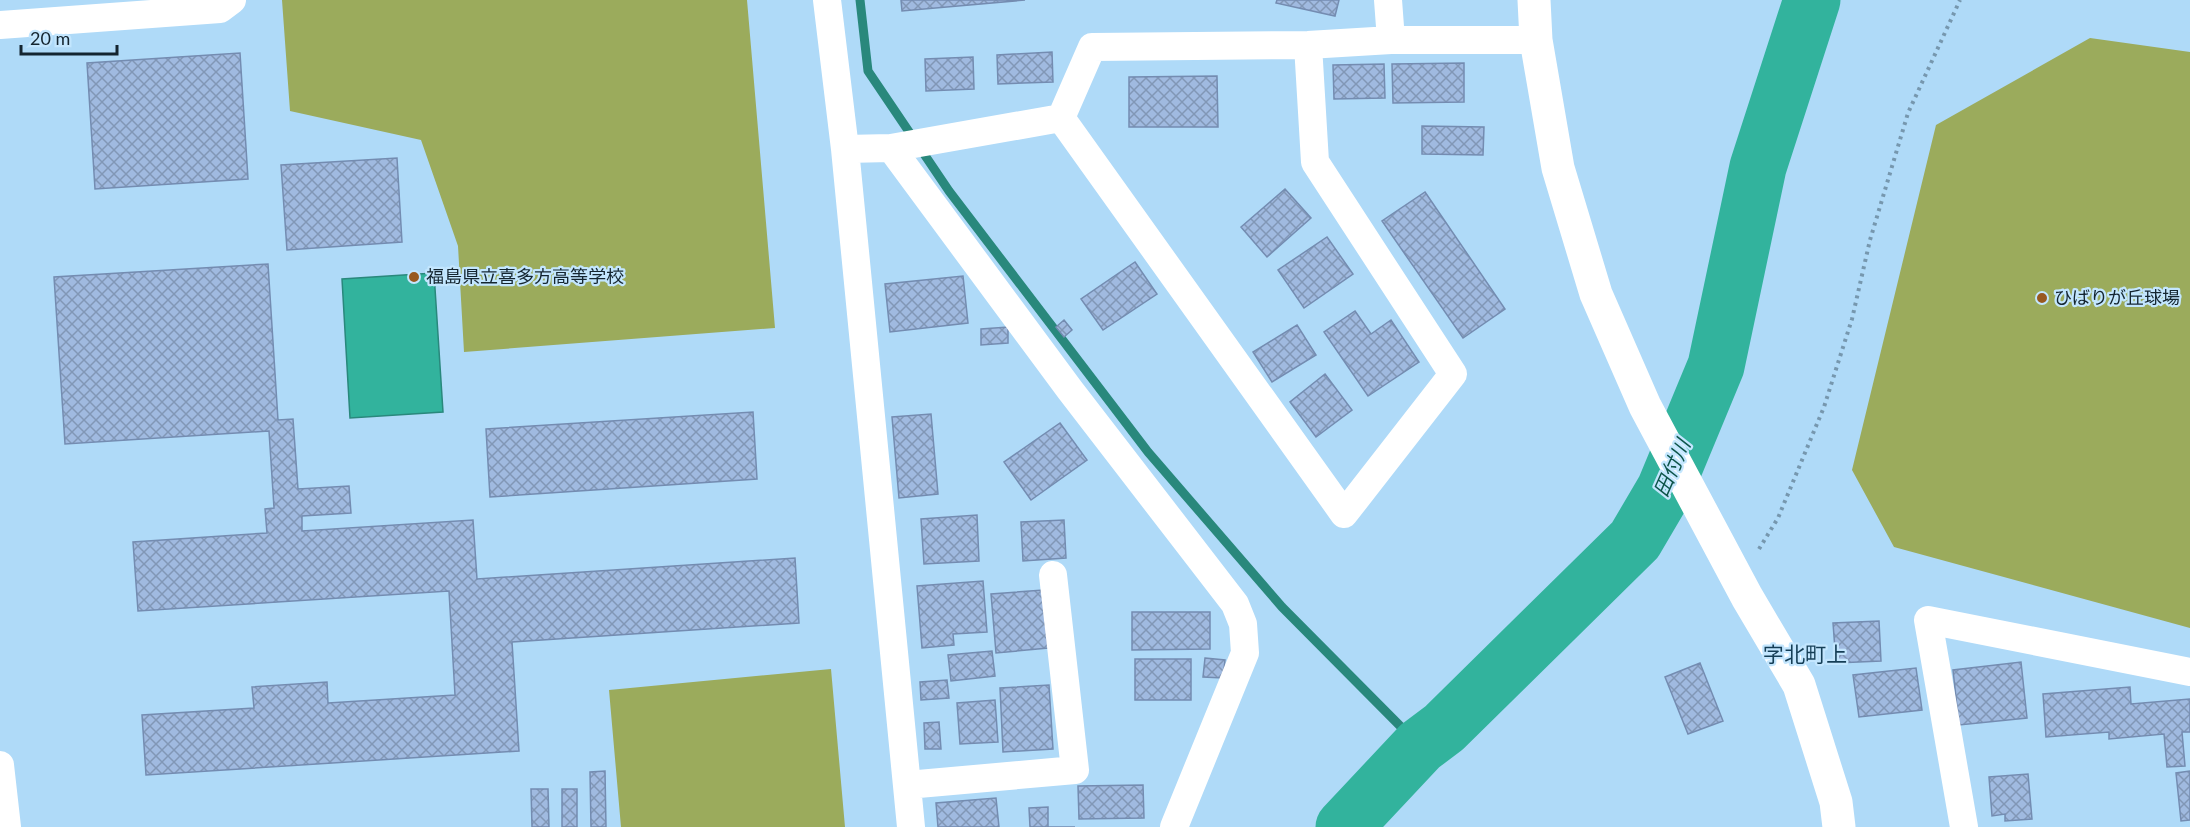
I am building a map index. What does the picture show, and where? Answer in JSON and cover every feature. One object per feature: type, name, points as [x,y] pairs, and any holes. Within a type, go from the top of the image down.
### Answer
[{"type":"street","points":[[0,25],[220,9],[232,0]]},
{"type":"street","points":[[827,0],[845,149],[911,827]]},
{"type":"street","points":[[1388,0],[1391,40]]},
{"type":"street","points":[[1534,0],[1536,40],[1558,168],[1596,294],[1646,406],[1731,566],[1799,685],[1836,802],[1839,827]]},
{"type":"street","points":[[1061,118],[1092,47],[1308,45],[1391,40],[1536,40]]},
{"type":"street","points":[[1061,118],[1344,514],[1453,374],[1315,162],[1308,45]]},
{"type":"street","points":[[845,149],[891,148],[1061,118]]},
{"type":"street","points":[[891,148],[1070,390],[1235,604],[1243,624],[1245,653],[1174,827]]},
{"type":"street","points":[[907,785],[1076,771],[1053,575]]},
{"type":"street","points":[[1964,827],[1928,620],[2190,672]]},
{"type":"street","points":[[0,765],[7,827]]},
{"type":"path","points":[[1731,566],[1761,548],[1778,518],[1824,407],[1852,319],[1870,240],[1908,113],[1960,0]]},
{"type":"shaded area","points":[[282,0],[747,0],[775,328],[464,352],[458,246],[421,140],[290,111]]},
{"type":"shaded area","name":"ひばりが丘球場","points":[[2090,38],[2190,52],[2190,628],[1894,547],[1852,470],[1936,125]]},
{"type":"shaded area","points":[[434,273],[443,412],[350,418],[342,279]]},
{"type":"shaded area","points":[[831,669],[845,827],[621,827],[609,690]]},
{"type":"building","points":[[901,0],[1025,0],[902,11]]},
{"type":"building","points":[[1277,0],[1339,0],[1335,16],[1276,3]]},
{"type":"building","points":[[1052,52],[1053,82],[998,84],[997,55]]},
{"type":"building","points":[[240,53],[248,179],[95,189],[87,63]]},
{"type":"building","points":[[973,57],[974,89],[926,91],[925,59]]},
{"type":"building","points":[[1464,63],[1464,102],[1393,103],[1392,64]]},
{"type":"building","points":[[1384,64],[1385,98],[1334,99],[1333,65]]},
{"type":"building","points":[[1217,76],[1218,127],[1129,127],[1129,77]]},
{"type":"building","points":[[1422,126],[1484,127],[1483,155],[1422,154]]},
{"type":"building","points":[[397,158],[402,242],[287,250],[281,165]]},
{"type":"building","points":[[1285,189],[1311,218],[1267,257],[1241,227]]},
{"type":"building","points":[[1425,192],[1505,309],[1463,338],[1382,221]]},
{"type":"building","points":[[1327,237],[1353,274],[1304,308],[1278,270]]},
{"type":"building","points":[[1135,262],[1157,294],[1103,330],[1081,299]]},
{"type":"building","points":[[268,264],[278,420],[293,419],[298,489],[349,486],[351,513],[302,516],[302,531],[473,520],[477,579],[795,558],[799,623],[512,642],[519,751],[146,775],[142,715],[254,708],[252,687],[327,682],[328,703],[455,695],[449,591],[138,611],[133,542],[267,533],[265,509],[274,508],[269,431],[65,444],[54,277]]},
{"type":"building","points":[[963,276],[968,323],[890,332],[885,284]]},
{"type":"building","points":[[1355,311],[1371,334],[1391,320],[1419,362],[1368,396],[1324,332]]},
{"type":"building","points":[[1064,320],[1072,330],[1064,337],[1056,327]]},
{"type":"building","points":[[1297,325],[1316,355],[1272,382],[1253,352]]},
{"type":"building","points":[[1008,327],[1008,343],[981,345],[981,329]]},
{"type":"building","points":[[1325,374],[1352,410],[1316,437],[1290,402]]},
{"type":"building","points":[[753,412],[757,479],[490,497],[486,429]]},
{"type":"building","points":[[931,414],[938,494],[899,498],[892,417]]},
{"type":"building","points":[[1060,423],[1087,460],[1031,500],[1004,462]]},
{"type":"building","points":[[977,515],[979,561],[924,564],[921,519]]},
{"type":"building","points":[[1064,520],[1066,558],[1023,561],[1021,522]]},
{"type":"building","points":[[983,581],[987,632],[953,634],[954,645],[922,648],[917,586]]},
{"type":"building","points":[[1043,590],[1048,648],[996,653],[991,594]]},
{"type":"building","points":[[1132,612],[1210,612],[1210,649],[1132,650]]},
{"type":"building","points":[[1879,621],[1881,661],[1836,663],[1833,623]]},
{"type":"building","points":[[992,651],[995,676],[951,681],[948,655]]},
{"type":"building","points":[[1205,658],[1225,660],[1223,678],[1203,677]]},
{"type":"building","points":[[1135,659],[1191,659],[1191,700],[1135,700]]},
{"type":"building","points":[[2021,662],[2027,718],[1959,725],[1953,670]]},
{"type":"building","points":[[1700,663],[1723,721],[1688,734],[1665,677]]},
{"type":"building","points":[[1916,668],[1922,710],[1859,717],[1853,675]]},
{"type":"building","points":[[947,680],[949,698],[921,700],[920,682]]},
{"type":"building","points":[[1049,685],[1053,749],[1003,752],[1000,688]]},
{"type":"building","points":[[2130,687],[2131,704],[2190,699],[2190,732],[2182,732],[2185,766],[2167,767],[2164,734],[2109,739],[2109,732],[2046,737],[2043,694]]},
{"type":"building","points":[[995,700],[998,742],[960,744],[957,703]]},
{"type":"building","points":[[939,722],[941,749],[925,749],[924,723]]},
{"type":"building","points":[[605,771],[606,827],[591,827],[590,772]]},
{"type":"building","points":[[2190,771],[2190,820],[2181,821],[2176,773]]},
{"type":"building","points":[[2028,774],[2032,819],[2005,821],[2005,814],[1992,816],[1989,777]]},
{"type":"building","points":[[1143,785],[1144,818],[1079,819],[1078,786]]},
{"type":"building","points":[[531,789],[548,789],[549,827],[532,827]]},
{"type":"building","points":[[562,789],[577,789],[577,827],[562,827]]},
{"type":"building","points":[[996,798],[999,827],[938,827],[936,803]]},
{"type":"building","points":[[1048,807],[1048,827],[1030,827],[1029,808]]},
{"type":"waterway","points":[[860,0],[868,71],[949,191],[1148,452],[1282,607],[1420,746]]},
{"type":"waterway","name":"田付川","points":[[1344,827],[1420,746],[1444,728],[1635,540],[1665,489],[1716,366],[1758,167],[1812,0]]},
{"type":"place","name":"福島県立喜多方高等学校","points":[[414,277]]},
{"type":"place","name":"ひばりが丘球場","points":[[2042,298]]},
{"type":"district","name":"字北町上","points":[[1805,655]]}]
